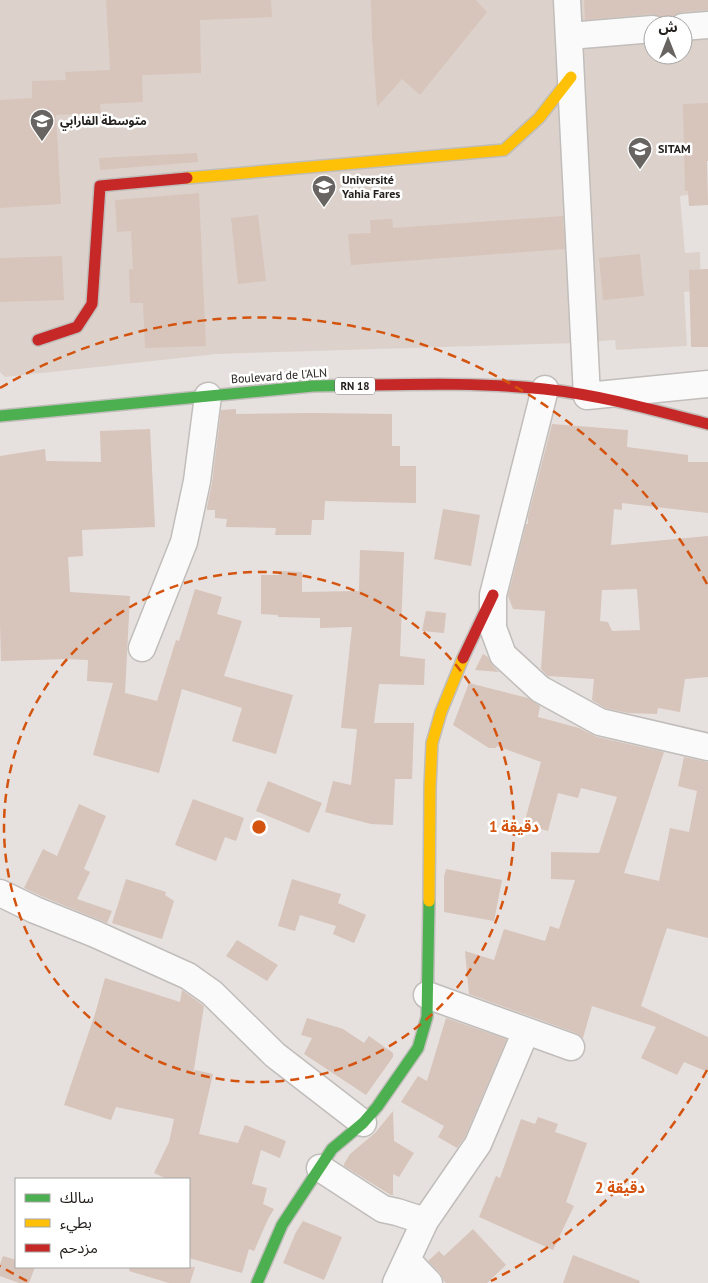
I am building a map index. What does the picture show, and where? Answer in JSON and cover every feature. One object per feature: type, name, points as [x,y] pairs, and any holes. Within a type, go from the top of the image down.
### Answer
[{"type":"street","points":[[566,0],[587,396],[708,384]]},
{"type":"street","points":[[693,26],[708,25]]},
{"type":"street","points":[[569,36],[643,30]]},
{"type":"street","points":[[38,340],[77,327],[92,304],[100,186],[504,150],[539,118],[571,77]]},
{"type":"street","name":"Boulevard de l'ALN","points":[[0,416],[313,386],[464,384],[545,389],[614,400],[708,424]]},
{"type":"street","points":[[257,1283],[282,1225],[332,1149],[377,1107],[418,1048],[427,1017],[432,743],[441,712],[458,669],[494,595],[545,389]]},
{"type":"street","points":[[142,648],[184,542],[198,481],[208,396]]},
{"type":"street","points":[[494,595],[493,628],[503,655],[540,689],[600,722],[708,748]]},
{"type":"street","points":[[0,893],[188,976],[212,993],[275,1054],[362,1123]]},
{"type":"street","points":[[427,995],[571,1048]]},
{"type":"street","points":[[396,1283],[425,1221],[478,1144],[526,1031]]},
{"type":"street","points":[[320,1168],[383,1209],[425,1221]]},
{"type":"street","points":[[407,1260],[429,1283]]},
{"type":"shaded area","name":"Université Yahia Fares","points":[[0,0],[708,0],[708,147],[700,193],[680,196],[685,253],[700,252],[701,290],[684,292],[687,346],[616,350],[615,340],[590,342],[567,60],[575,343],[217,354],[5,377],[0,372]]},
{"type":"building","points":[[106,0],[271,0],[272,17],[200,20],[201,73],[142,75],[143,102],[100,104],[101,113],[56,115],[61,204],[0,208],[0,100],[32,98],[32,81],[66,80],[65,72],[110,70]]},
{"type":"building","points":[[371,0],[476,0],[487,12],[420,95],[402,79],[377,107]]},
{"type":"building","points":[[584,0],[708,0],[708,10],[682,12],[675,15],[652,14],[585,20]]},
{"type":"building","points":[[708,103],[708,205],[689,206],[688,191],[685,191],[683,104]]},
{"type":"building","points":[[197,153],[198,162],[100,170],[99,158]]},
{"type":"building","points":[[199,193],[206,346],[145,348],[143,303],[130,303],[129,269],[133,269],[131,231],[117,232],[115,200]]},
{"type":"building","points":[[258,215],[266,281],[238,284],[231,218]]},
{"type":"building","points":[[563,216],[565,249],[351,265],[348,234],[371,233],[370,220],[392,219],[393,228]]},
{"type":"building","points":[[640,254],[644,296],[603,300],[599,258]]},
{"type":"building","points":[[62,256],[64,300],[0,302],[0,258]]},
{"type":"building","points":[[708,269],[708,347],[691,347],[689,270]]},
{"type":"building","points":[[236,409],[236,414],[392,414],[392,446],[400,446],[400,466],[416,466],[416,503],[325,501],[324,520],[312,520],[311,535],[275,535],[276,528],[226,527],[227,519],[215,518],[215,510],[207,510],[207,507],[212,483],[221,410]]},
{"type":"building","points":[[552,424],[628,430],[627,447],[688,455],[688,462],[708,462],[708,513],[622,503],[622,510],[614,509],[611,545],[708,536],[708,677],[685,679],[680,712],[658,708],[657,714],[628,713],[605,708],[592,700],[594,679],[548,676],[541,669],[545,611],[513,609],[508,596],[526,524],[528,524],[528,517]],"holes":[[[637,589],[640,630],[612,631],[608,622],[600,621],[602,590]]]},
{"type":"building","points":[[150,429],[155,527],[82,530],[83,556],[68,557],[70,592],[130,596],[125,693],[157,701],[176,640],[179,641],[195,589],[222,597],[217,614],[242,621],[224,676],[293,695],[276,754],[232,741],[242,708],[182,689],[159,773],[93,755],[113,683],[87,681],[88,660],[1,661],[0,456],[45,449],[46,461],[101,462],[100,431]]},
{"type":"building","points":[[443,509],[480,515],[471,566],[434,559]]},
{"type":"building","points":[[360,550],[404,552],[400,656],[425,659],[424,685],[379,684],[374,723],[414,723],[412,779],[395,779],[393,825],[371,824],[325,812],[333,781],[351,785],[357,729],[341,728],[352,627],[320,628],[320,618],[278,617],[278,615],[261,614],[261,575],[279,575],[279,571],[302,572],[302,592],[359,591]]},
{"type":"building","points":[[426,611],[446,613],[444,633],[422,631]]},
{"type":"building","points":[[483,654],[488,657],[499,672],[475,670]]},
{"type":"building","points":[[469,683],[528,698],[540,706],[538,717],[579,728],[597,737],[664,752],[624,873],[659,881],[670,828],[689,832],[697,791],[678,786],[684,757],[708,762],[708,938],[667,928],[641,1006],[708,1037],[708,1072],[684,1062],[677,1075],[641,1058],[656,1027],[592,1006],[583,1038],[576,1033],[469,994],[465,951],[494,960],[504,929],[545,941],[550,926],[559,929],[575,880],[551,879],[551,852],[599,853],[617,797],[581,788],[578,798],[558,793],[548,831],[524,824],[541,762],[497,746],[496,748],[489,748],[453,725]]},
{"type":"building","points":[[268,781],[322,803],[309,833],[256,811]]},
{"type":"building","points":[[193,799],[244,818],[236,841],[225,837],[216,861],[175,845]]},
{"type":"building","points":[[79,804],[106,816],[84,869],[90,872],[77,899],[112,911],[107,923],[24,888],[43,849],[57,856]]},
{"type":"building","points":[[446,869],[502,880],[494,921],[444,912],[444,877]]},
{"type":"building","points":[[126,879],[166,892],[165,895],[174,901],[162,939],[112,923]]},
{"type":"building","points":[[292,879],[341,894],[338,903],[366,915],[354,943],[333,934],[336,926],[300,915],[295,931],[278,926]]},
{"type":"building","points":[[237,940],[278,965],[267,981],[226,956]]},
{"type":"building","points":[[105,978],[180,1002],[182,990],[204,1006],[193,1075],[195,1070],[213,1074],[199,1134],[238,1143],[245,1125],[286,1141],[280,1158],[261,1150],[252,1184],[267,1188],[263,1204],[274,1209],[254,1251],[249,1249],[242,1273],[190,1258],[190,1178],[165,1178],[154,1173],[169,1142],[174,1119],[116,1107],[111,1120],[64,1105],[95,1014]]},
{"type":"building","points":[[307,1018],[343,1029],[364,1043],[369,1036],[393,1053],[393,1057],[366,1095],[304,1054],[312,1038],[301,1035]]},
{"type":"building","points":[[446,1018],[506,1039],[465,1137],[457,1148],[438,1137],[444,1126],[401,1102],[418,1076],[427,1081]]},
{"type":"building","points":[[393,1111],[394,1141],[414,1153],[399,1177],[393,1174],[393,1195],[391,1195],[344,1166],[344,1164],[350,1154],[375,1133]]},
{"type":"building","points":[[538,1117],[558,1124],[555,1132],[587,1143],[566,1202],[574,1206],[553,1250],[479,1217],[496,1176],[500,1178],[521,1119],[535,1124]]},
{"type":"building","points":[[303,1221],[342,1237],[324,1280],[283,1263],[296,1232]]},
{"type":"building","points":[[473,1229],[506,1265],[487,1283],[446,1283],[440,1273],[428,1261],[439,1251],[444,1256]]},
{"type":"building","points":[[573,1255],[640,1281],[639,1283],[563,1283]]},
{"type":"building","points":[[3,1256],[15,1260],[15,1268],[35,1268],[29,1283],[19,1283],[0,1276],[0,1264]]},
{"type":"building","points":[[195,1267],[190,1283],[169,1283],[129,1271],[130,1268]]},
{"type":"traffic: fast","points":[[0,416],[313,386],[370,385]]},
{"type":"traffic: fast","points":[[257,1283],[282,1225],[332,1149],[363,1123],[377,1107],[418,1048],[427,1017],[429,901]]},
{"type":"traffic: slow","points":[[187,178],[504,150],[539,118],[571,77]]},
{"type":"traffic: slow","points":[[429,901],[432,743],[441,712],[463,658]]},
{"type":"traffic: jam","points":[[38,340],[77,327],[92,304],[100,186],[187,178]]},
{"type":"traffic: jam","points":[[370,385],[479,385],[544,389],[606,399],[708,424]]},
{"type":"traffic: jam","points":[[463,658],[493,595]]},
{"type":"place","name":"متوسطة الفارابي","points":[[42,142]]},
{"type":"place","name":"SITAM","points":[[640,170]]},
{"type":"place","name":"Université Yahia Fares","points":[[324,208]]}]
